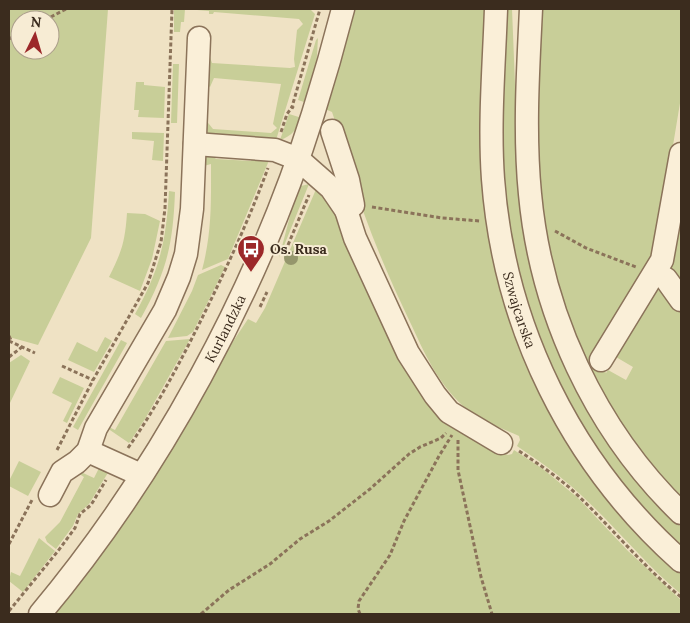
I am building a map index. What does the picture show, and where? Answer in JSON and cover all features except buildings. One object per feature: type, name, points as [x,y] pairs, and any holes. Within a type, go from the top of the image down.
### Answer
[{"type":"street","name":"Kurlandzka","points":[[40,614],[91,548],[141,475],[184,405],[224,331],[252,274],[298,159],[321,88],[343,9]]},
{"type":"street","name":"Szwajcarska","points":[[496,9],[492,125],[493,178],[501,243],[519,315],[540,370],[577,438],[623,502],[642,524],[681,561]]},
{"type":"street","points":[[531,9],[527,163],[532,217],[544,275],[556,317],[572,354],[600,409],[638,465],[681,513]]},
{"type":"street","points":[[42,494],[62,472],[77,462],[88,450],[96,428],[165,310],[179,277],[186,254],[192,209],[199,38]]},
{"type":"street","points":[[332,131],[348,180],[349,207],[356,238],[408,353],[435,395],[449,412],[501,443]]},
{"type":"street","points":[[195,144],[274,150],[298,159],[349,207]]},
{"type":"street","points":[[601,360],[662,260],[681,154]]},
{"type":"street","points":[[656,272],[666,278],[681,300]]},
{"type":"street","points":[[88,450],[141,475]]},
{"type":"path","points":[[53,459],[148,283],[162,242],[165,208],[172,9]]},
{"type":"path","points":[[9,611],[75,528],[80,514],[91,505],[150,415],[171,378],[229,264],[287,114],[292,107]]},
{"type":"path","points":[[349,207],[488,222]]},
{"type":"path","points":[[550,229],[586,248],[645,271],[656,272]]},
{"type":"path","points":[[9,336],[11,342],[35,353]]},
{"type":"path","points":[[9,357],[22,347]]},
{"type":"path","points":[[62,366],[94,380]]},
{"type":"path","points":[[201,614],[230,590],[270,564],[300,539],[370,489],[409,454],[441,438],[461,419]]},
{"type":"path","points":[[360,614],[358,610],[359,601],[390,555],[404,520],[438,456],[461,419]]},
{"type":"path","points":[[461,419],[458,438],[458,470],[481,577],[492,614]]},
{"type":"path","points":[[501,443],[516,448],[571,489],[630,550],[681,597]]},
{"type":"path","points":[[9,544],[42,494]]},
{"type":"green space","points":[[9,9],[108,9],[91,238],[38,345],[9,337]]},
{"type":"green space","points":[[174,9],[185,9],[184,22],[181,22],[180,32],[174,32]]},
{"type":"green space","points":[[185,9],[310,9],[315,14],[276,140],[205,134],[205,119],[213,129],[271,133],[277,128],[273,124],[281,84],[214,78],[210,87],[207,84],[209,54],[212,63],[295,67],[297,30],[303,24],[299,19],[214,12],[209,14],[209,11]]},
{"type":"green space","points":[[353,9],[486,9],[482,102],[535,381],[550,412],[569,444],[660,554],[681,574],[681,594],[573,488],[517,446],[520,440],[519,436],[482,419],[468,410],[453,396],[438,377],[401,304],[377,248],[362,209],[332,112],[325,109]]},
{"type":"green space","points":[[506,9],[512,9],[519,184],[531,263],[658,503],[681,527],[681,548],[648,515],[623,486],[577,420],[540,344],[516,266],[504,185],[502,144]]},
{"type":"green space","points":[[541,9],[681,9],[681,97],[660,224],[648,268],[594,353],[606,373],[608,370],[626,380],[633,367],[616,357],[660,284],[681,306],[681,499],[624,430],[589,369],[560,297],[544,227],[536,144]]},
{"type":"green space","points":[[318,38],[316,72],[307,103],[298,100]]},
{"type":"green space","points":[[173,64],[179,64],[177,123],[171,123]]},
{"type":"green space","points":[[136,82],[144,82],[144,85],[165,87],[164,118],[138,117],[139,110],[134,110]]},
{"type":"green space","points":[[289,114],[302,118],[298,126],[288,137],[280,140]]},
{"type":"green space","points":[[132,132],[164,133],[163,161],[152,160],[154,141],[132,139]]},
{"type":"green space","points":[[209,152],[216,159],[251,161],[255,155],[270,158],[228,259],[202,270],[209,230],[211,164],[200,167]]},
{"type":"green space","points":[[309,184],[279,258],[296,193],[301,186]]},
{"type":"green space","points":[[317,187],[334,206],[380,316],[410,378],[434,410],[449,426],[489,449],[508,455],[512,454],[514,450],[543,469],[578,498],[628,551],[681,600],[681,614],[52,614],[248,319],[256,323],[265,308]]},
{"type":"green space","points":[[169,191],[175,192],[167,257],[157,286],[141,318],[135,314],[144,298],[160,255],[164,240]]},
{"type":"green space","points":[[681,211],[681,290],[671,271]]},
{"type":"green space","points":[[127,213],[145,214],[160,221],[152,259],[140,291],[109,277],[122,246]]},
{"type":"green space","points":[[221,265],[225,267],[193,332],[187,336],[168,338],[198,275]]},
{"type":"green space","points":[[105,337],[112,341],[94,372],[68,360],[77,342],[97,352]]},
{"type":"green space","points":[[190,339],[145,419],[129,443],[104,426],[115,430],[166,341]]},
{"type":"green space","points":[[121,340],[127,343],[78,430],[73,427]]},
{"type":"green space","points":[[21,355],[30,361],[9,405],[9,363]]},
{"type":"green space","points":[[60,377],[84,388],[67,423],[63,421],[72,403],[52,393]]},
{"type":"green space","points":[[19,461],[41,472],[28,496],[9,486],[9,481]]},
{"type":"green space","points":[[88,461],[83,473],[94,478],[100,466],[109,471],[89,504],[78,514],[73,526],[56,549],[47,542],[45,537],[60,522],[84,477],[75,471]]},
{"type":"green space","points":[[39,538],[55,551],[23,592],[9,581],[11,572],[20,576]]},
{"type":"place","name":"Os. Rusa","points":[[251,273]]}]
